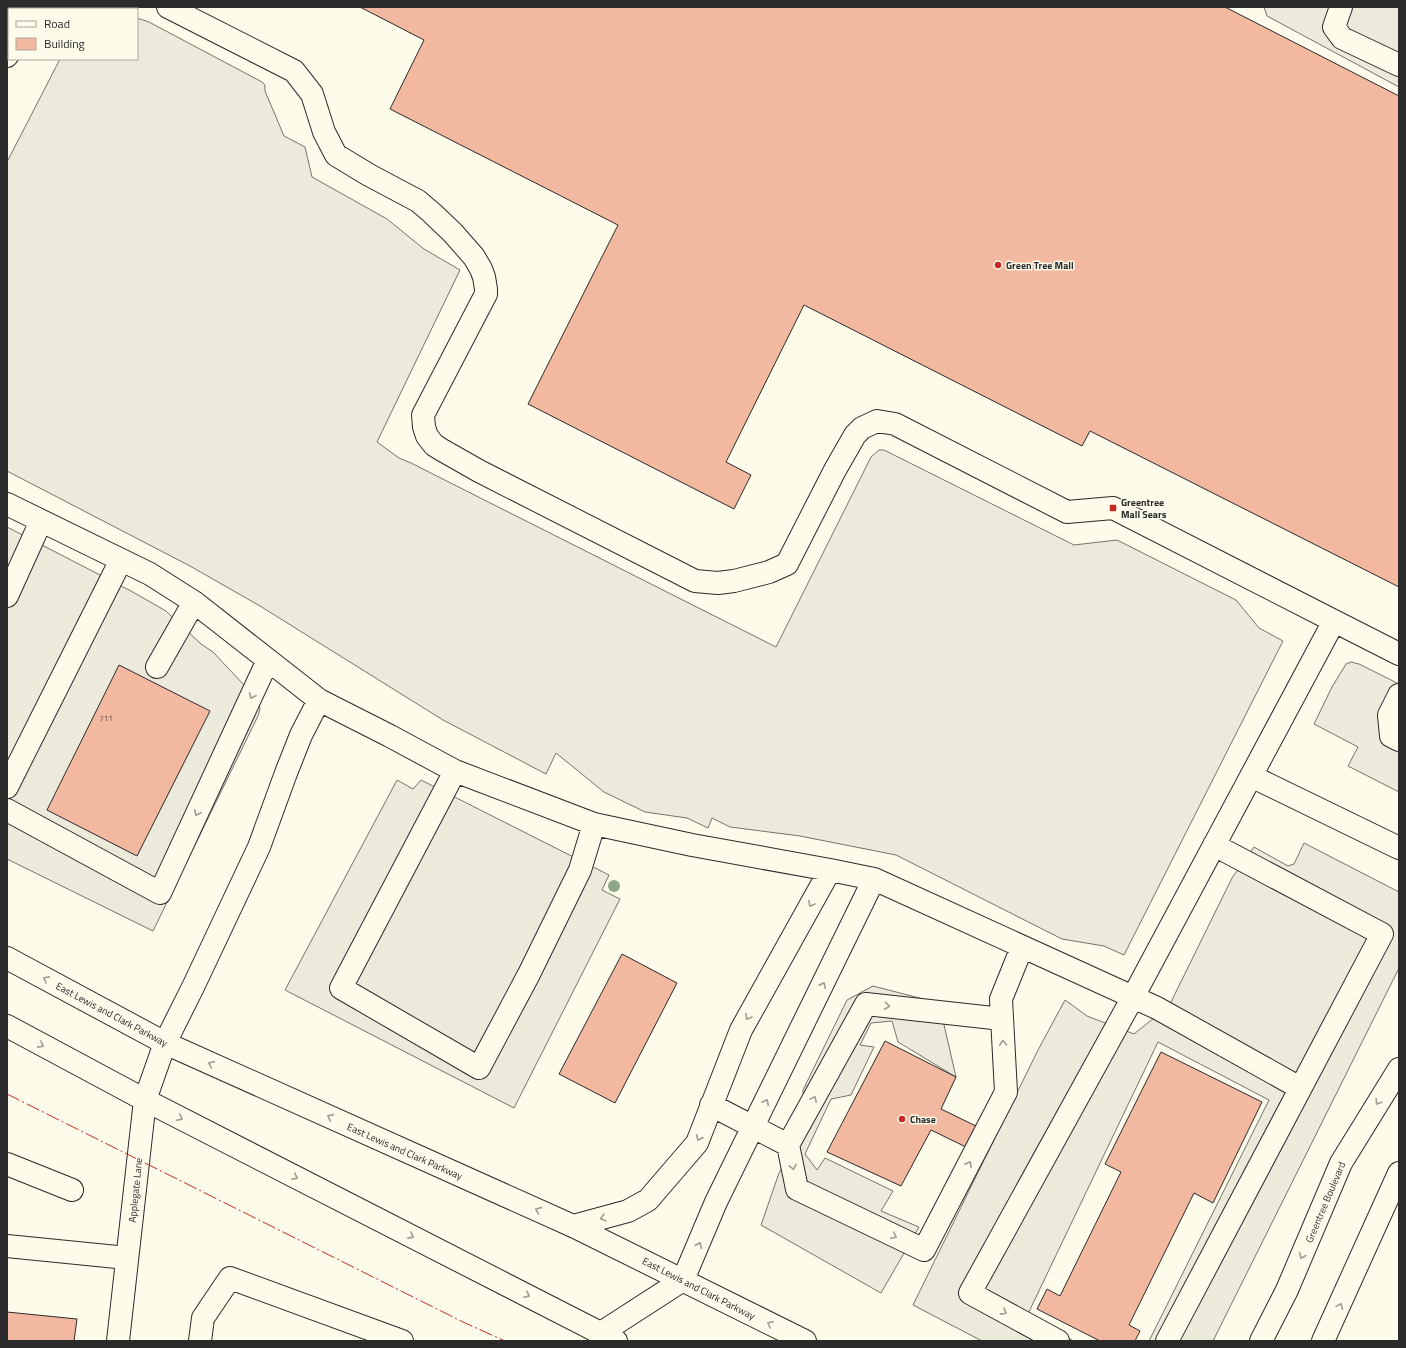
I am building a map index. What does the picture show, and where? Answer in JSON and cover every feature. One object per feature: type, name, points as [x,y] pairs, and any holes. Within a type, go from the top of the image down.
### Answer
[{"type":"main road","points":[[168,7],[294,71],[312,94],[324,132],[336,155],[418,201],[453,233],[474,257],[484,277],[486,294],[423,414],[426,431],[434,445],[480,471],[695,580],[718,583],[750,578],[787,564],[835,470],[855,435],[862,428],[877,421],[888,422],[895,424],[1067,512],[1114,508],[1399,654]]},
{"type":"main road","points":[[1341,7],[1334,27],[1342,38],[1399,65]]},
{"type":"main road","points":[[7,504],[150,574],[194,602],[319,700],[455,771],[594,824],[692,845],[874,879],[1134,997],[1166,1013],[1300,1088]]},
{"type":"main road","points":[[7,596],[41,521]]},
{"type":"main road","points":[[7,787],[121,560]]},
{"type":"main road","points":[[157,667],[194,602]]},
{"type":"main road","points":[[1058,1341],[970,1293],[1134,997],[1334,621]]},
{"type":"main road","points":[[7,810],[160,893],[268,660]]},
{"type":"main road","points":[[1399,695],[1389,715],[1391,736],[1399,740]]},
{"type":"main road","name":"Applegate Lane","points":[[118,1341],[145,1100],[164,1043],[194,985],[259,847],[298,742],[319,700]]},
{"type":"main road","points":[[455,771],[341,988],[479,1068],[529,974],[580,870],[594,824]]},
{"type":"main road","points":[[1251,776],[1399,848]]},
{"type":"main road","points":[[1167,1341],[1382,934],[1214,845]]},
{"type":"main road","points":[[573,1226],[628,1211],[648,1200],[697,1143],[741,1030],[830,870]]},
{"type":"main road","points":[[7,1026],[145,1100],[606,1338],[683,1280],[716,1202],[874,879]]},
{"type":"main road","points":[[1002,1019],[866,1004],[788,1145],[797,1189],[924,1250],[1006,1092],[1001,999],[1022,946]]},
{"type":"main road","name":"East Lewis and Clark Parkway","points":[[7,958],[164,1043],[573,1226],[805,1341]]},
{"type":"main road","name":"Greentree Boulevard","points":[[1261,1341],[1287,1290],[1341,1163],[1399,1069]]},
{"type":"main road","points":[[712,1105],[788,1145]]},
{"type":"main road","points":[[7,1164],[72,1190]]},
{"type":"main road","points":[[1323,1341],[1399,1172]]},
{"type":"main road","points":[[7,1246],[127,1258]]},
{"type":"main road","points":[[200,1341],[203,1318],[230,1278],[368,1335],[402,1341]]},
{"type":"shaded area","points":[[1264,7],[1399,7],[1399,87],[1267,16]]},
{"type":"shaded area","points":[[138,18],[149,22],[262,82],[265,85],[265,91],[284,136],[305,147],[312,177],[387,219],[424,249],[460,270],[377,442],[399,458],[776,647],[871,457],[879,450],[884,450],[1074,545],[1117,540],[1236,600],[1259,628],[1283,641],[1124,955],[1104,946],[1062,939],[896,855],[800,836],[730,827],[712,818],[708,828],[687,818],[645,812],[604,792],[556,753],[546,774],[443,720],[260,606],[190,566],[7,471],[7,162],[59,60],[138,60]]},
{"type":"shaded area","points":[[7,527],[131,591],[166,611],[201,644],[213,652],[258,700],[260,709],[258,716],[153,931],[7,859]]},
{"type":"shaded area","points":[[1351,662],[1359,664],[1399,684],[1399,792],[1348,766],[1358,747],[1314,724],[1332,687],[1346,664]]},
{"type":"shaded area","points":[[397,780],[413,789],[421,780],[609,875],[602,890],[620,899],[514,1108],[285,990]]},
{"type":"shaded area","points":[[1304,843],[1399,892],[1399,968],[1213,1341],[1149,1341],[1269,1100],[1158,1042],[1026,1318],[1074,1341],[982,1341],[913,1305],[1038,1050],[1065,1000],[1087,1016],[1134,1034],[1169,1006],[1232,878],[1254,847],[1288,866],[1294,864]]},
{"type":"shaded area","points":[[873,986],[939,1003],[956,1077],[898,1042],[892,1021],[871,1023],[860,1045],[874,1047],[851,1095],[831,1099],[805,1154],[817,1170],[825,1158],[893,1191],[881,1211],[919,1227],[881,1293],[761,1225],[779,1173],[804,1127],[803,1090],[847,1000]]},
{"type":"building","name":"Green Tree Mall","points":[[360,7],[1225,7],[1399,96],[1399,587],[1090,431],[1082,446],[804,305],[726,462],[751,475],[734,509],[528,404],[618,225],[390,109],[424,40]]},
{"type":"building","points":[[119,665],[210,711],[137,856],[47,810]]},
{"type":"building","points":[[622,954],[677,983],[615,1103],[559,1074]]},
{"type":"building","name":"Chase","points":[[885,1041],[956,1077],[941,1109],[980,1128],[970,1149],[931,1130],[901,1186],[827,1152]]},
{"type":"building","points":[[1161,1052],[1262,1102],[1213,1203],[1194,1193],[1129,1325],[1140,1331],[1135,1341],[1100,1341],[1037,1309],[1047,1289],[1060,1296],[1121,1172],[1105,1164]]},
{"type":"building","points":[[7,1312],[77,1319],[74,1341],[7,1341]]},
{"type":"power","points":[[7,1094],[463,1322],[505,1341]]},
{"type":"place","name":"Green Tree Mall","points":[[998,265]]},
{"type":"place","name":"Greentree Mall Sears","points":[[1113,508]]},
{"type":"place","name":"Chase","points":[[902,1119]]}]
